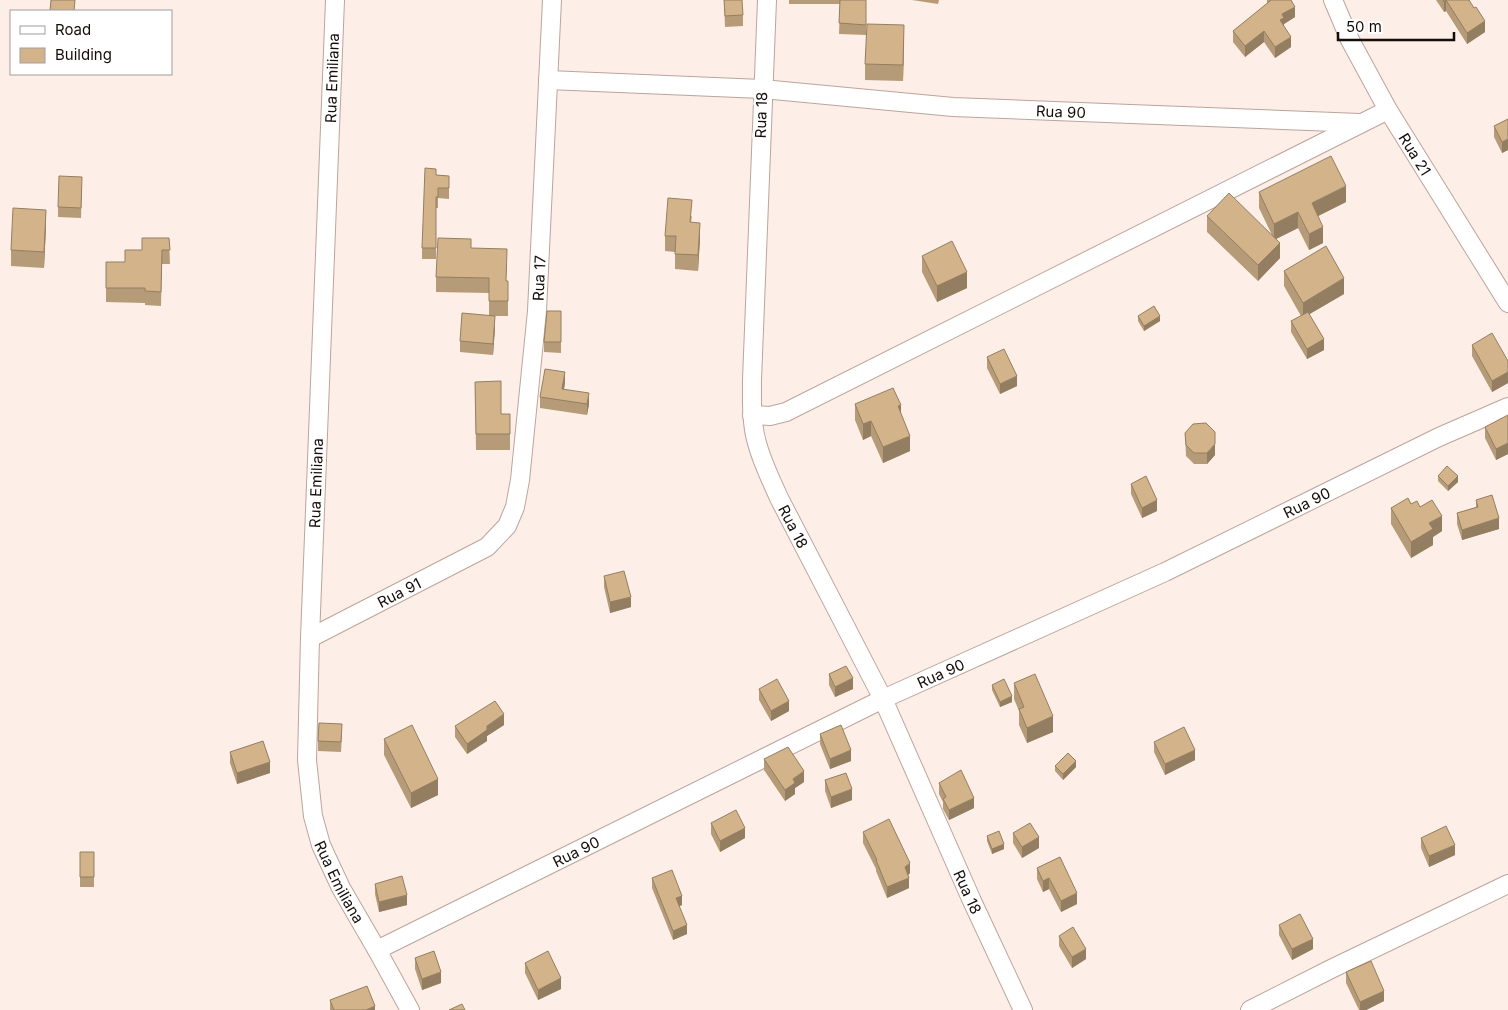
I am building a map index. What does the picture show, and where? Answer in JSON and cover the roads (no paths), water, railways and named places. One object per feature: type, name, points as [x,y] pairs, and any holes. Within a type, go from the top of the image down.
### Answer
[{"type":"street","name":"Rua Emiliana","points":[[335,0],[307,760],[313,816],[321,844],[341,888],[378,950],[410,1010]]},
{"type":"street","name":"Rua 17","points":[[487,547],[507,526],[515,507],[520,480],[537,311],[552,0]]},
{"type":"street","name":"Rua 18","points":[[767,0],[752,380],[752,415],[756,442],[767,473],[883,699],[1023,1010]]},
{"type":"street","name":"Rua 21","points":[[1333,0],[1350,40],[1388,110],[1508,303]]},
{"type":"street","name":"Rua 90","points":[[548,80],[762,89],[953,107],[1360,123]]},
{"type":"street","points":[[752,415],[770,416],[786,412],[1388,110]]},
{"type":"street","name":"Rua 90","points":[[378,950],[883,699],[1165,572],[1430,442],[1508,407]]},
{"type":"street","name":"Rua 91","points":[[310,638],[487,547]]},
{"type":"street","points":[[1250,1010],[1508,884]]}]
